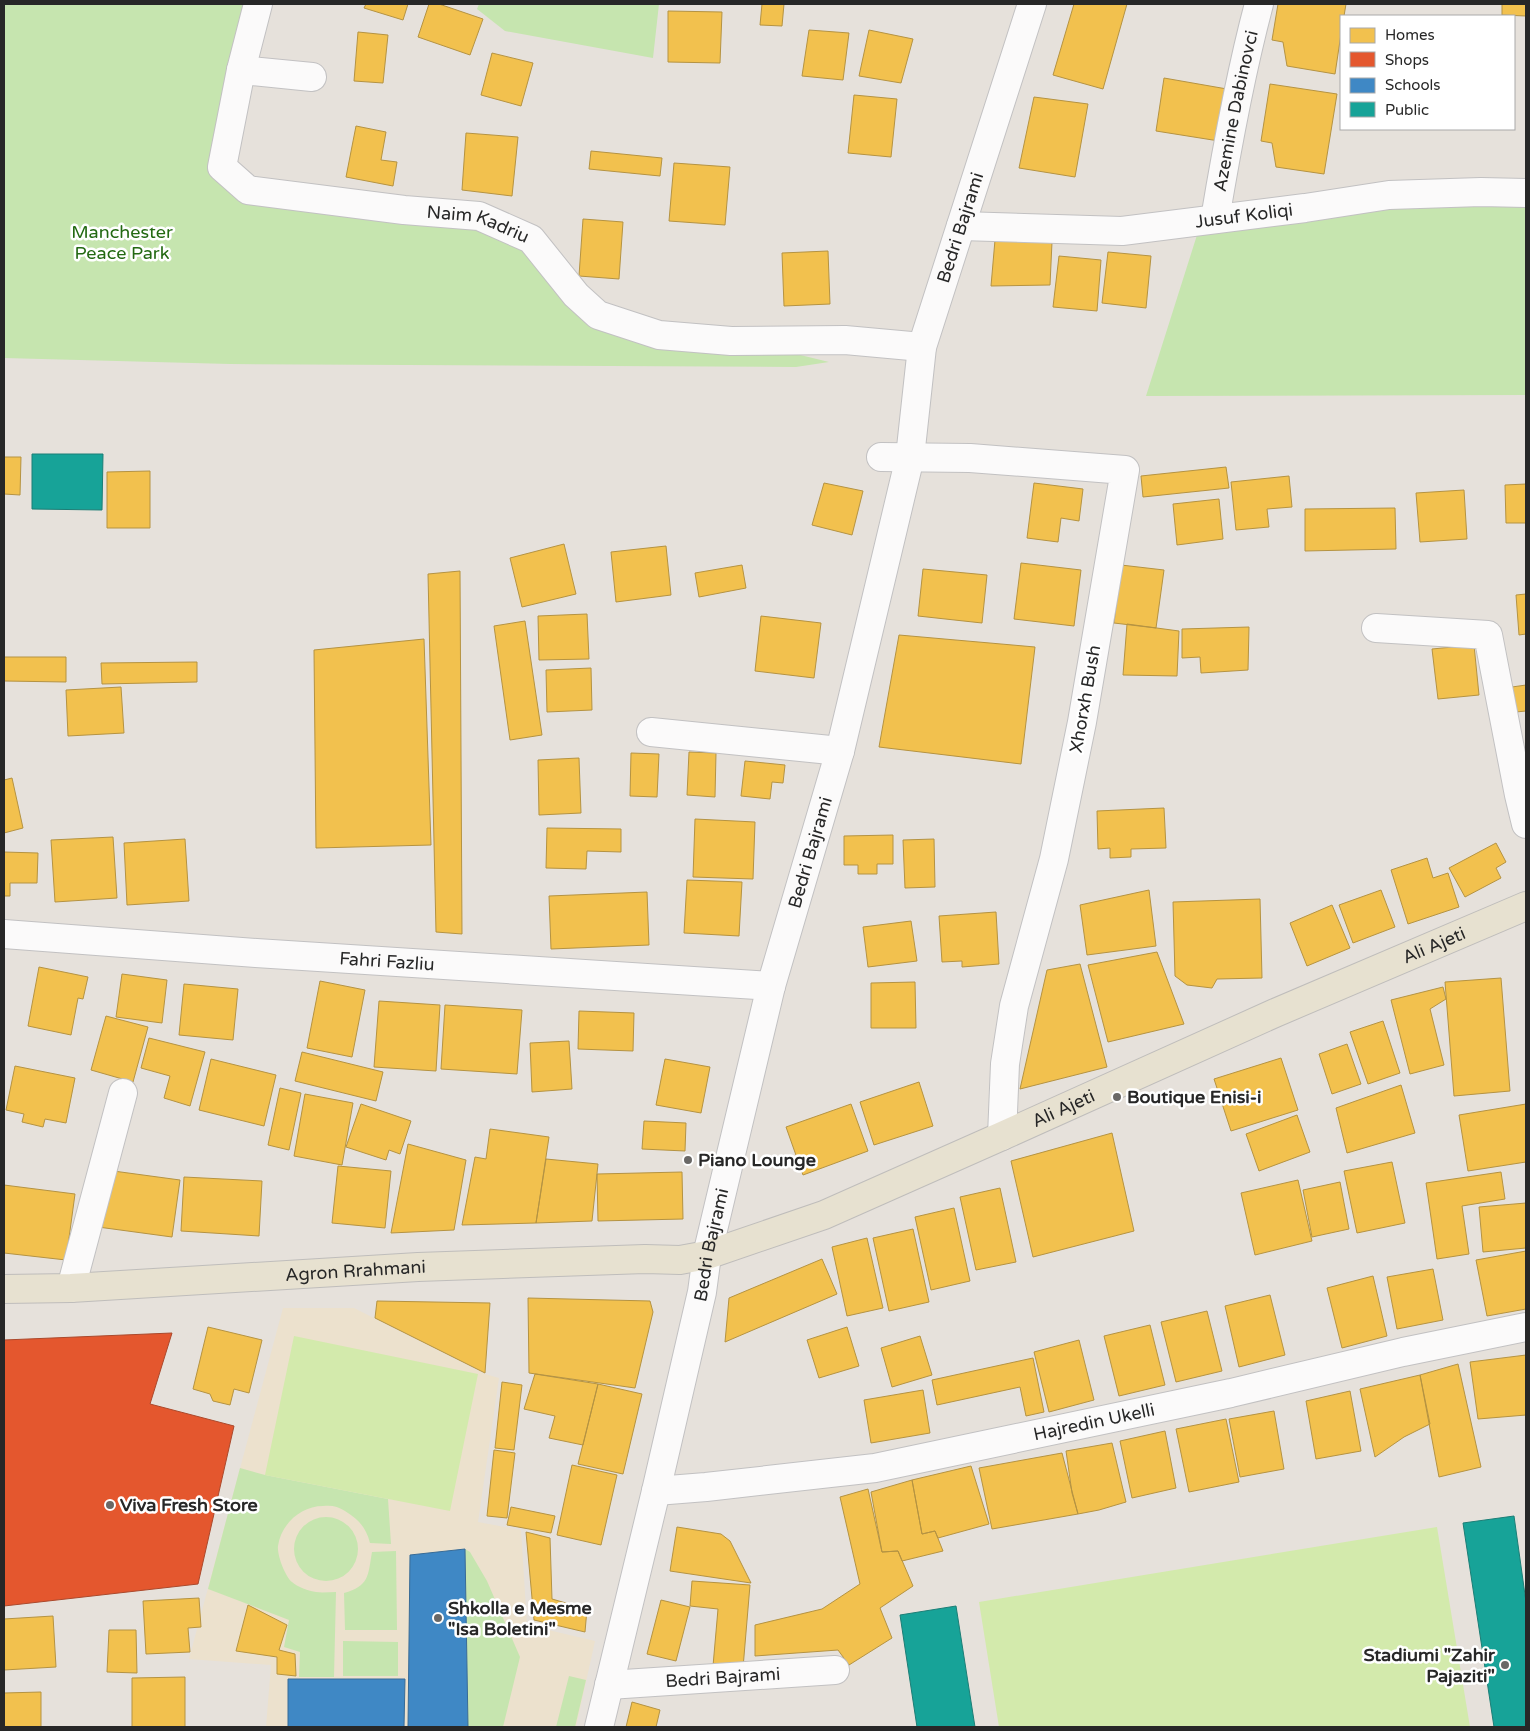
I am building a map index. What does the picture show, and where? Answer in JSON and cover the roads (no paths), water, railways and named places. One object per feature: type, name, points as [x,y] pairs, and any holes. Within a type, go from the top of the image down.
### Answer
[{"type":"main road","name":"Ali Ajeti","points":[[707,1256],[824,1215],[1275,1013],[1526,906]]},
{"type":"main road","name":"Agron Rrahmani","points":[[4,1289],[71,1288],[418,1267],[645,1259],[680,1260],[707,1256]]},
{"type":"street","name":"Naim Kadriu","points":[[258,4],[241,70],[222,167],[248,190],[404,210],[479,216],[531,239],[576,295],[598,315],[659,335],[730,341],[845,340],[922,347]]},
{"type":"street","name":"Bedri Bajrami","points":[[599,1727],[656,1491],[702,1292],[707,1256],[771,986],[840,751],[910,457],[922,347],[1032,4]]},
{"type":"street","name":"Azemine Dabinovci","points":[[1215,219],[1243,70],[1259,4]]},
{"type":"street","points":[[241,70],[312,77]]},
{"type":"street","name":"Jusuf Koliqi","points":[[960,226],[1122,231],[1306,208],[1389,195],[1481,192],[1526,193]]},
{"type":"street","points":[[881,457],[910,457]]},
{"type":"street","name":"Xhorxh Bush","points":[[910,457],[970,458],[1125,470],[1082,722],[1054,859],[1014,1006],[1005,1064],[1002,1136]]},
{"type":"street","points":[[1376,628],[1488,635],[1526,824]]},
{"type":"street","points":[[651,732],[840,751]]},
{"type":"street","name":"Fahri Fazliu","points":[[4,934],[256,953],[771,986]]},
{"type":"street","points":[[71,1288],[123,1093]]},
{"type":"street","name":"Hajredin Ukelli","points":[[656,1491],[875,1468],[1231,1393],[1403,1352],[1526,1327]]},
{"type":"street","name":"Bedri Bajrami","points":[[609,1685],[835,1670]]},
{"type":"place","name":"Boutique Enisi-i","points":[[1117,1097]]},
{"type":"place","name":"Piano Lounge","points":[[688,1160]]},
{"type":"place","name":"Viva Fresh Store","points":[[110,1505]]},
{"type":"place","name":"Shkolla e Mesme \"Isa Boletini\"","points":[[438,1618]]},
{"type":"place","name":"Stadiumi \"Zahir Pajaziti\"","points":[[1505,1665]]},
{"type":"park label","name":"Manchester Peace Park","points":[[122,242]]}]
